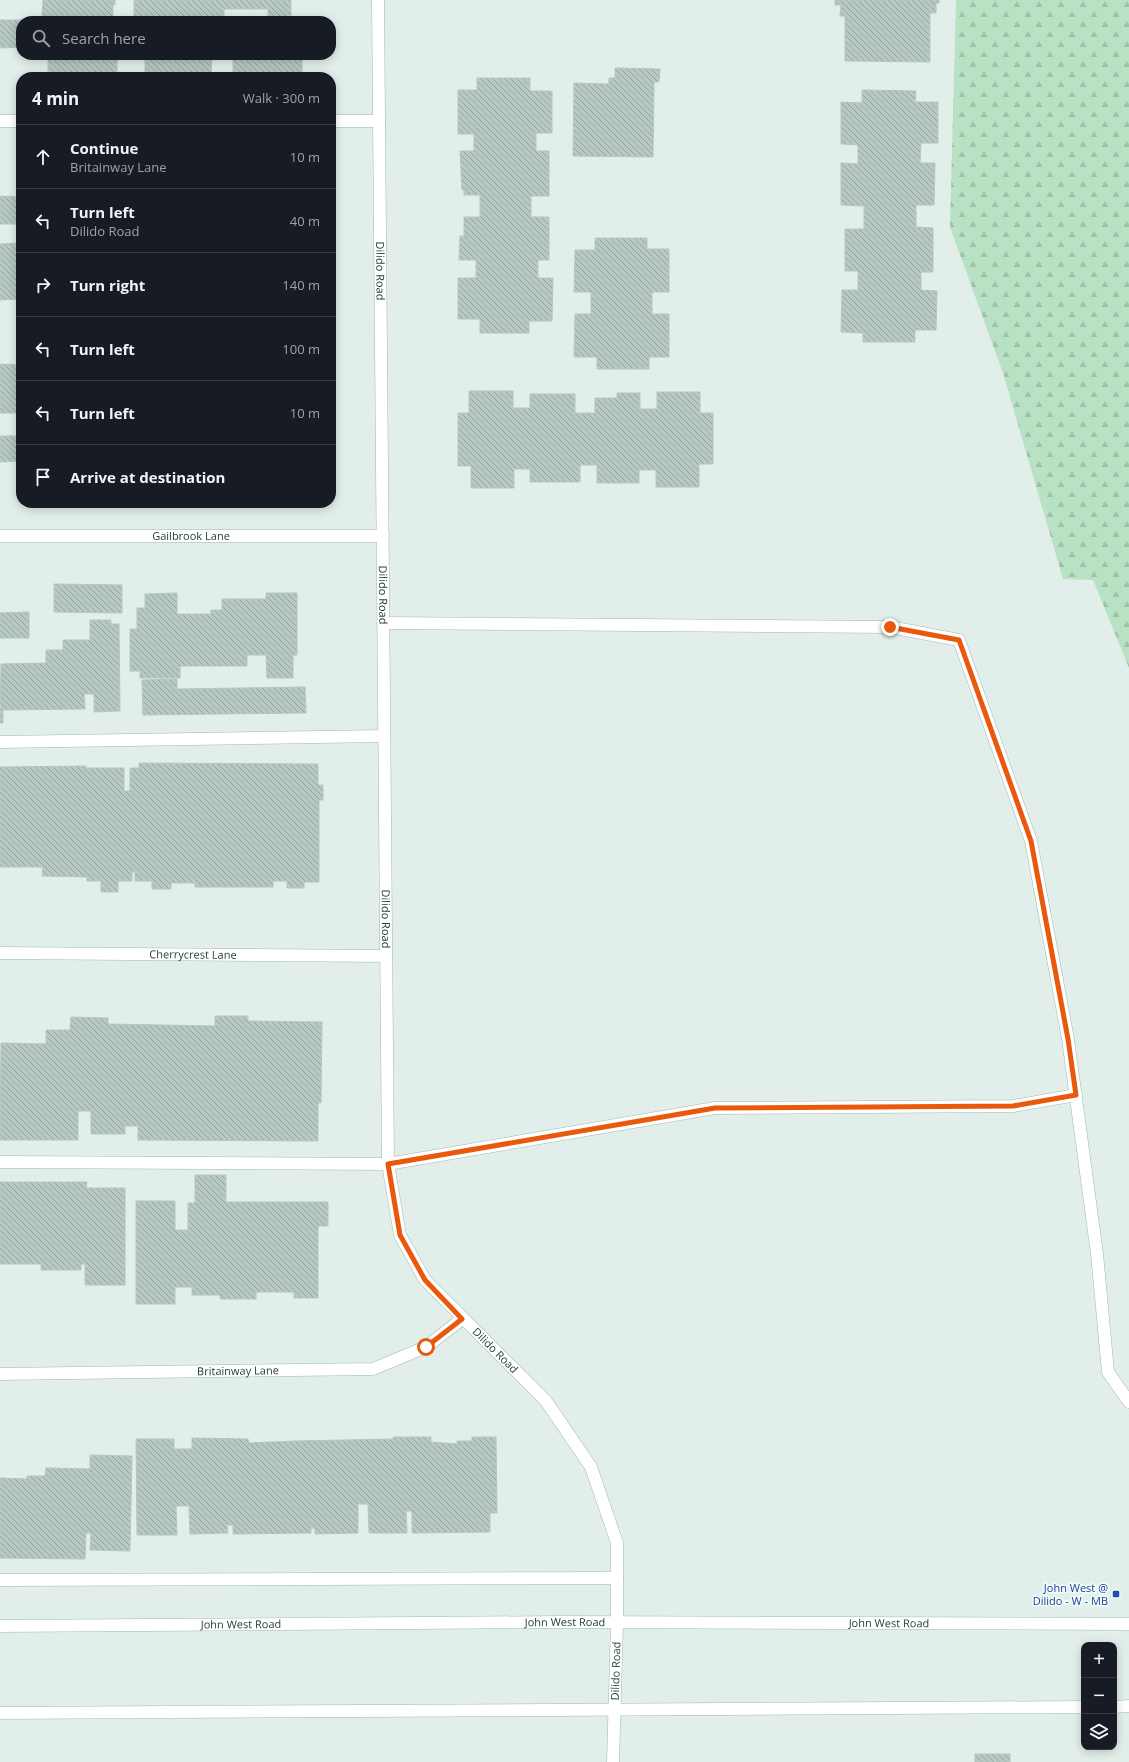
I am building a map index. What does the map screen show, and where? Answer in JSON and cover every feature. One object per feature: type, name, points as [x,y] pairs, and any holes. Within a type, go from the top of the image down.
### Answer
[{"type":"street","name":"Dilido Road","points":[[378,0],[388,1164],[400,1235],[425,1280],[462,1319],[546,1401],[591,1467],[616,1543],[615,1709],[613,1762]]},
{"type":"street","points":[[0,121],[16,121]]},
{"type":"street","points":[[336,121],[379,121]]},
{"type":"street","name":"Gailbrook Lane","points":[[0,536],[383,536]]},
{"type":"street","points":[[384,623],[890,627],[959,640],[1031,841],[1068,1039],[1097,1254],[1108,1372],[1129,1402]]},
{"type":"street","points":[[0,742],[384,736]]},
{"type":"street","name":"Cherrycrest Lane","points":[[0,953],[386,956]]},
{"type":"street","points":[[0,1162],[388,1164],[715,1108],[1013,1106],[1076,1095]]},
{"type":"street","name":"Britainway Lane","points":[[0,1374],[373,1369],[426,1347],[462,1319]]},
{"type":"street","points":[[0,1580],[616,1578]]},
{"type":"street","name":"John West Road","points":[[0,1626],[616,1623],[1129,1624]]},
{"type":"street","points":[[1117,1707],[1129,1706]]},
{"type":"street","points":[[0,1713],[1081,1707]]},
{"type":"green space","points":[[956,0],[1129,0],[1129,668],[1093,580],[1063,579],[1003,373],[950,227]]},
{"type":"building","points":[[43,0],[115,0],[115,5],[113,5],[113,16],[42,16]]},
{"type":"building","points":[[134,0],[291,0],[291,16],[268,16],[268,9],[224,9],[224,16],[134,16]]},
{"type":"building","points":[[835,0],[939,0],[939,3],[936,3],[936,13],[930,13],[930,62],[845,61],[845,16],[840,16],[841,5],[835,5]]},
{"type":"building","points":[[0,20],[16,20],[16,47],[0,48]]},
{"type":"building","points":[[48,60],[117,60],[117,72],[48,72]]},
{"type":"building","points":[[145,60],[212,60],[211,72],[145,72]]},
{"type":"building","points":[[233,60],[302,60],[302,72],[233,72]]},
{"type":"building","points":[[615,68],[660,69],[659,82],[654,82],[653,157],[573,156],[574,83],[609,84],[609,78],[615,78]]},
{"type":"building","points":[[477,78],[530,78],[530,91],[552,91],[552,133],[536,133],[536,151],[549,151],[549,196],[531,196],[531,217],[549,217],[549,260],[538,260],[538,278],[553,278],[552,321],[529,321],[529,333],[480,333],[480,319],[458,319],[458,278],[476,278],[476,260],[459,260],[460,236],[464,236],[464,217],[480,217],[480,195],[464,195],[464,190],[462,190],[460,151],[474,151],[474,134],[458,134],[458,90],[477,90]]},
{"type":"building","points":[[862,90],[916,91],[915,102],[938,102],[938,143],[921,143],[920,163],[935,163],[934,205],[916,205],[916,227],[933,228],[933,272],[921,272],[921,290],[937,291],[936,330],[915,330],[915,342],[863,342],[863,333],[841,332],[842,290],[858,290],[858,271],[845,271],[845,229],[864,229],[864,206],[841,205],[841,163],[858,164],[858,145],[841,144],[841,102],[862,103]]},
{"type":"building","points":[[0,196],[16,197],[16,224],[0,224]]},
{"type":"building","points":[[595,238],[647,238],[647,249],[669,249],[669,292],[652,292],[652,314],[669,314],[669,357],[649,357],[649,369],[597,369],[597,357],[574,357],[575,314],[591,314],[591,292],[574,292],[575,250],[595,250]]},
{"type":"building","points":[[16,243],[16,299],[0,300],[0,244]]},
{"type":"building","points":[[0,364],[16,365],[16,413],[0,413]]},
{"type":"building","points":[[469,391],[513,391],[513,408],[530,408],[530,394],[575,394],[575,413],[595,413],[595,398],[617,398],[617,393],[640,393],[640,409],[657,409],[657,392],[700,392],[700,413],[713,413],[713,464],[699,464],[699,487],[656,487],[656,470],[639,470],[639,483],[597,483],[597,465],[580,465],[580,482],[530,482],[530,469],[514,469],[514,488],[471,488],[471,466],[458,466],[458,413],[469,413]]},
{"type":"building","points":[[0,436],[16,436],[16,461],[0,462]]},
{"type":"building","points":[[54,584],[122,585],[122,613],[54,612]]},
{"type":"building","points":[[177,593],[177,614],[211,614],[211,610],[222,610],[222,599],[266,599],[266,593],[297,593],[297,655],[293,655],[293,678],[267,678],[266,655],[247,655],[247,666],[180,666],[180,678],[140,678],[140,671],[130,671],[130,629],[137,629],[137,608],[145,608],[145,594]]},
{"type":"building","points":[[29,612],[29,638],[0,638],[0,613]]},
{"type":"building","points":[[90,620],[111,620],[111,624],[119,624],[120,711],[94,712],[94,694],[84,694],[85,709],[3,710],[3,723],[0,723],[1,664],[46,663],[46,650],[63,650],[63,640],[90,640]]},
{"type":"building","points":[[177,679],[177,689],[305,687],[306,713],[143,715],[142,680]]},
{"type":"building","points":[[139,763],[318,764],[318,785],[323,785],[323,800],[319,800],[319,882],[304,882],[304,888],[287,888],[287,881],[273,881],[273,887],[195,887],[195,883],[171,883],[171,889],[152,889],[152,881],[135,881],[135,872],[132,872],[132,881],[118,881],[118,892],[101,892],[101,881],[87,881],[87,877],[42,876],[43,867],[0,867],[0,767],[86,766],[86,768],[124,768],[124,791],[130,791],[130,768],[139,768]]},
{"type":"building","points":[[215,1016],[248,1016],[248,1021],[322,1022],[321,1103],[318,1103],[318,1141],[138,1140],[138,1126],[125,1126],[125,1134],[91,1134],[91,1111],[78,1111],[78,1140],[0,1140],[1,1043],[46,1044],[46,1030],[70,1030],[71,1017],[108,1018],[108,1024],[215,1026]]},
{"type":"building","points":[[195,1175],[226,1175],[226,1202],[328,1202],[328,1226],[318,1226],[318,1298],[294,1298],[294,1292],[256,1292],[256,1299],[220,1299],[220,1295],[192,1295],[192,1287],[175,1287],[175,1304],[136,1304],[136,1201],[175,1201],[175,1230],[188,1230],[188,1203],[195,1203]]},
{"type":"building","points":[[0,1182],[87,1182],[86,1188],[125,1188],[125,1285],[85,1285],[85,1264],[81,1264],[81,1270],[41,1270],[41,1264],[0,1264]]},
{"type":"building","points":[[393,1437],[431,1437],[431,1442],[457,1444],[457,1441],[472,1441],[472,1437],[496,1437],[497,1513],[490,1513],[490,1532],[412,1533],[412,1511],[406,1511],[407,1533],[369,1533],[368,1504],[358,1504],[358,1533],[315,1534],[315,1528],[311,1528],[311,1533],[233,1534],[233,1525],[227,1525],[228,1533],[190,1534],[189,1506],[176,1506],[177,1535],[137,1535],[136,1439],[174,1439],[174,1449],[192,1449],[192,1438],[248,1439],[249,1443],[394,1439]]},
{"type":"building","points":[[90,1455],[132,1456],[130,1551],[90,1550],[91,1533],[86,1533],[85,1559],[0,1558],[0,1478],[27,1479],[27,1476],[45,1476],[46,1468],[90,1469]]},
{"type":"building","points":[[975,1754],[1010,1754],[1010,1762],[975,1762]]},
{"type":"place","name":"John West @ Dilido - W - MB","points":[[1116,1594]]},
{"type":"route","points":[[426,1347],[462,1319],[425,1280],[400,1235],[388,1164],[715,1108],[1013,1106],[1076,1095],[1068,1039],[1031,841],[959,640],[890,627]]}]
